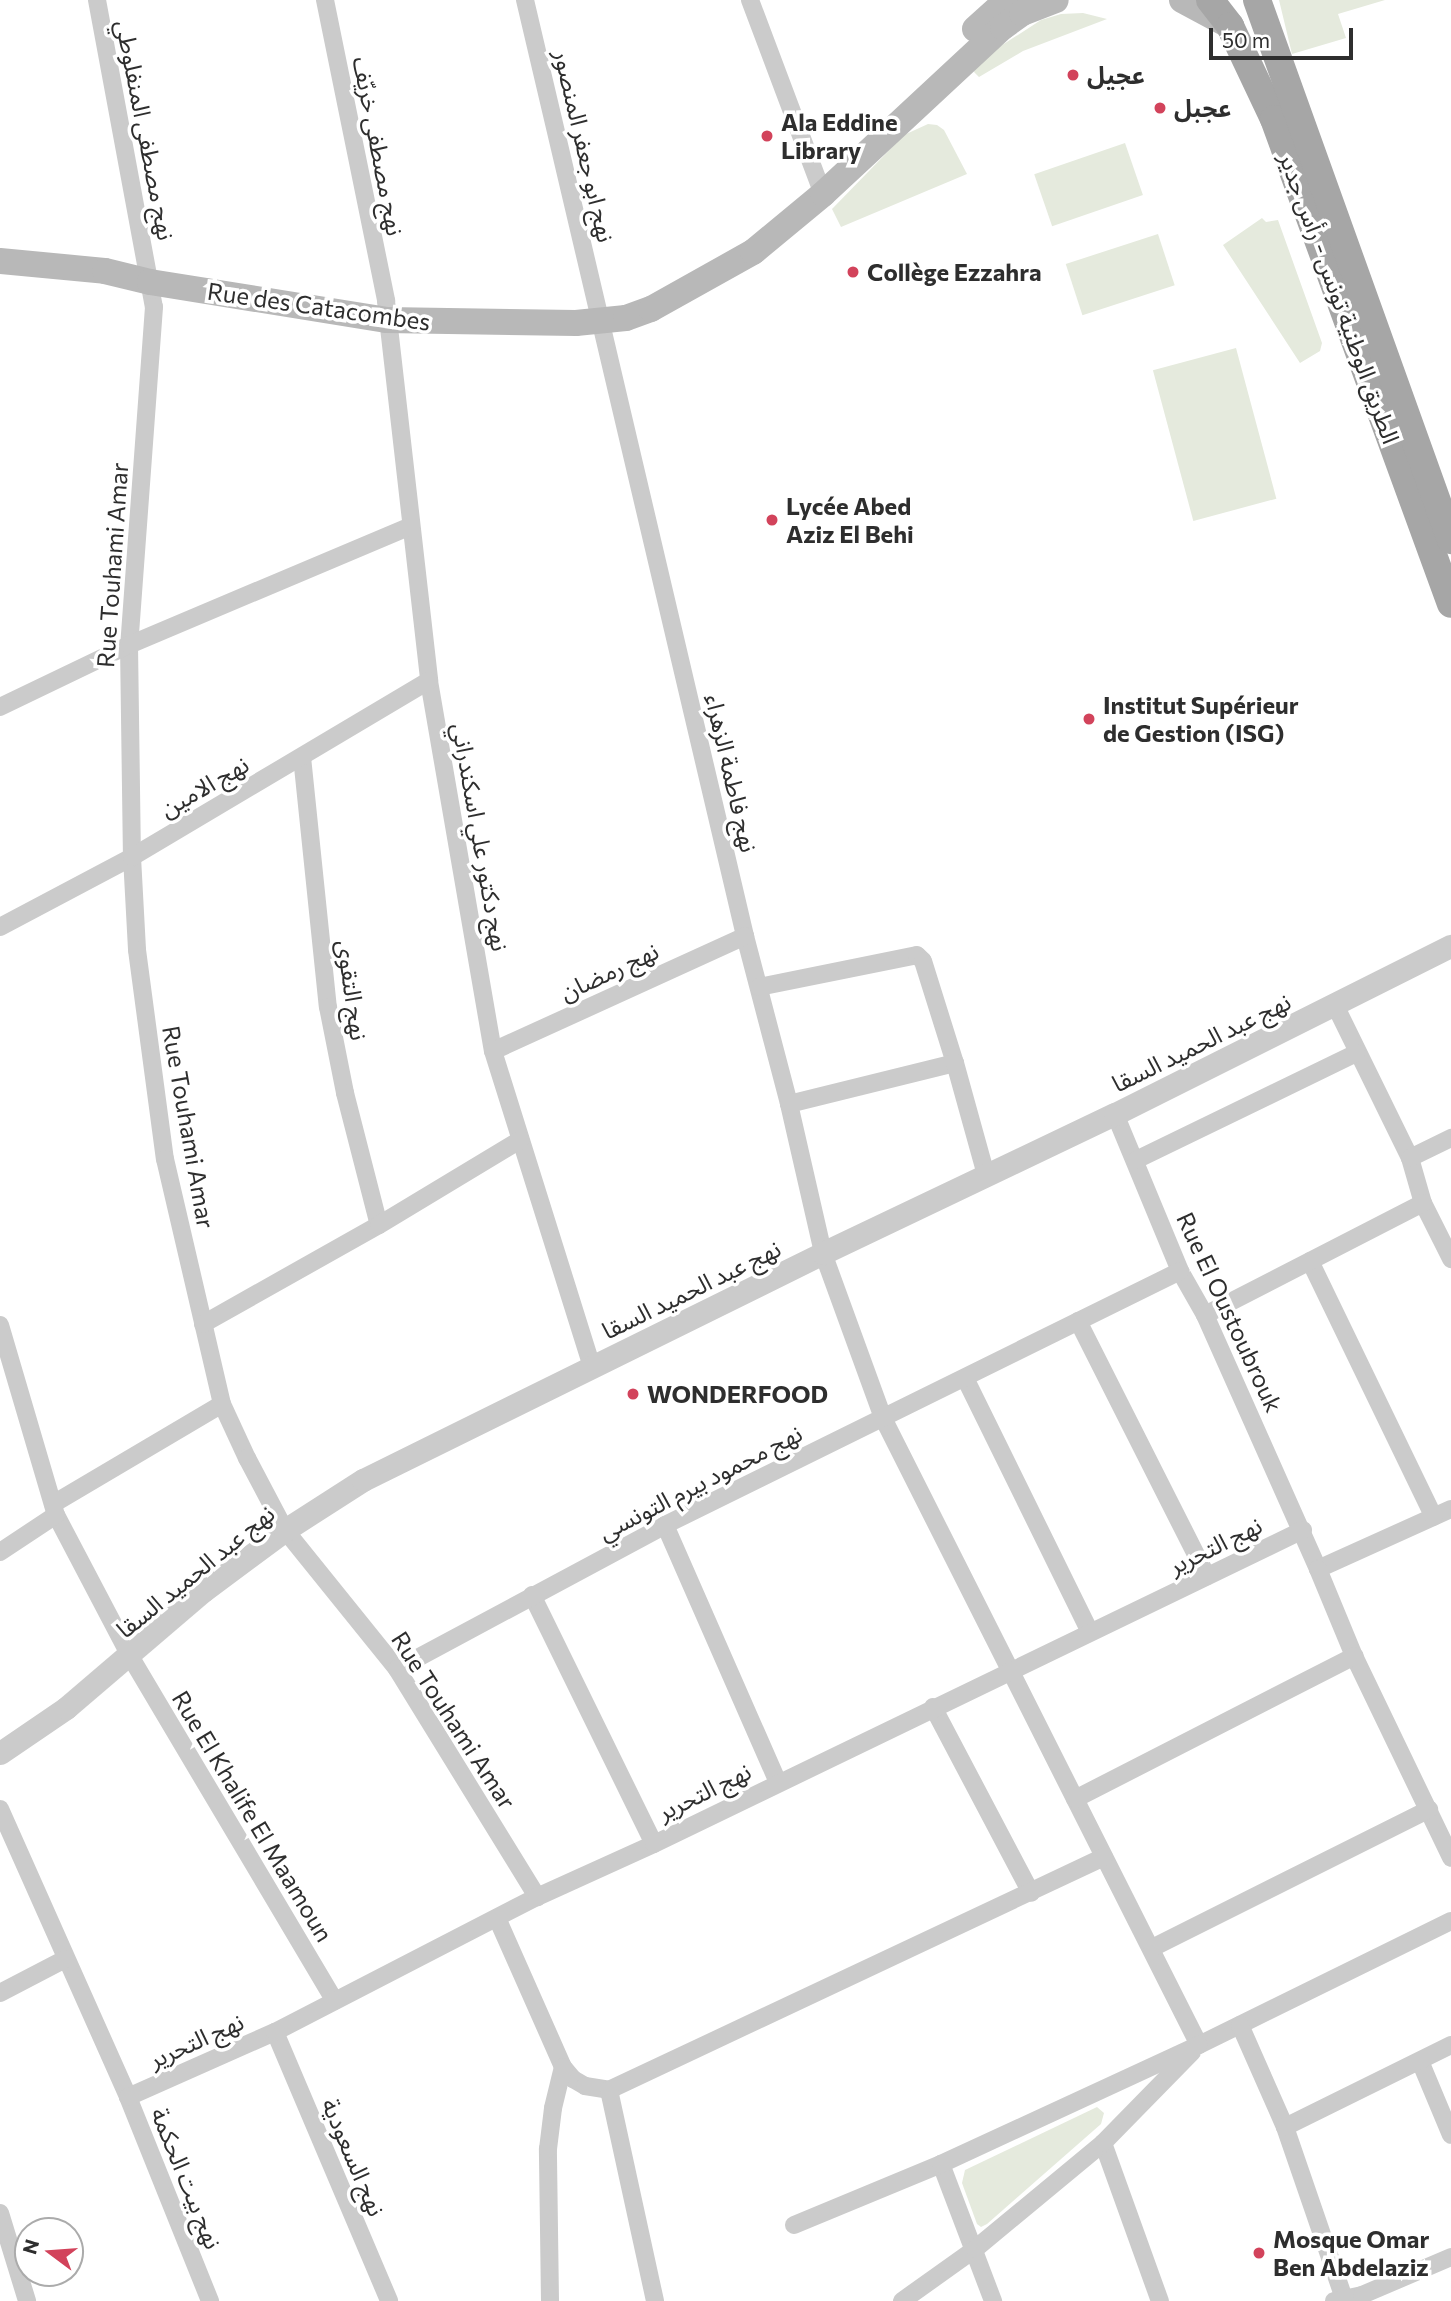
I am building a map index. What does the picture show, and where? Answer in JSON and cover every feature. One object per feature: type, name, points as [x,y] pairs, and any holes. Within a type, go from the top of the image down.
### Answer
[{"type":"main road","name":"Rue des Catacombes","points":[[819,186],[1007,0]]},
{"type":"main road","name":"Rue des Catacombes","points":[[0,261],[149,276],[386,310],[599,312],[646,294],[734,243],[819,186],[1003,27],[1021,13],[1056,0]]},
{"type":"main road","points":[[1182,0],[1230,26]]},
{"type":"main road","name":"الطريق الوطنية تونس - رأس جدير","points":[[1210,0],[1230,26],[1275,119],[1451,604]]},
{"type":"main road","name":"الطريق الوطنية تونس - رأس جدير","points":[[1257,0],[1451,540]]},
{"type":"street","name":"نهج مصطفى المنفلوطي","points":[[97,0],[149,276]]},
{"type":"street","name":"نهج مصطفى خريّف","points":[[325,0],[386,310]]},
{"type":"street","name":"نهج ابو جعفر المنصور","points":[[525,0],[599,312]]},
{"type":"street","points":[[750,0],[819,186]]},
{"type":"street","name":"Rue Touhami Amar","points":[[149,276],[154,307],[129,645],[132,857],[137,950],[165,1159],[222,1404],[285,1530],[397,1669],[537,1897]]},
{"type":"street","name":"نهج دكتور علي اسكندراني","points":[[386,310],[429,681],[493,1051],[592,1367]]},
{"type":"street","name":"نهج فاطمة الزهراء","points":[[599,312],[822,1252],[883,1418],[1199,2045]]},
{"type":"street","points":[[0,707],[129,645],[411,526]]},
{"type":"street","name":"نهج الامين","points":[[0,926],[132,857],[429,681]]},
{"type":"street","name":"نهج التقوى","points":[[302,757],[328,1007],[345,1093],[379,1225]]},
{"type":"street","name":"نهج رمضان","points":[[493,1051],[745,936]]},
{"type":"street","name":"نهج عبد الحميد السقا","points":[[0,1753],[66,1708],[204,1591],[285,1530],[363,1480],[822,1252],[1115,1114],[1451,946]]},
{"type":"street","points":[[759,987],[918,955],[923,961],[955,1063],[986,1175]]},
{"type":"street","points":[[1335,1005],[1356,1053],[1410,1158],[1423,1203],[1451,1259]]},
{"type":"street","points":[[1136,1160],[1356,1053]]},
{"type":"street","points":[[789,1104],[955,1063]]},
{"type":"street","name":"Rue El Oustoubrouk","points":[[1115,1114],[1180,1271],[1205,1315],[1303,1530],[1354,1656],[1451,1858]]},
{"type":"street","points":[[1410,1158],[1451,1138]]},
{"type":"street","points":[[203,1324],[379,1225],[520,1140]]},
{"type":"street","points":[[1205,1315],[1423,1203]]},
{"type":"street","points":[[1310,1261],[1434,1517]]},
{"type":"street","name":"نهج محمود بيرم التونسي","points":[[397,1669],[664,1525],[1180,1271]]},
{"type":"street","points":[[1078,1321],[1207,1576]]},
{"type":"street","name":"Rue El Khalife El Maamoun","points":[[0,1325],[54,1510],[130,1656],[335,2001]]},
{"type":"street","points":[[965,1378],[1090,1632]]},
{"type":"street","points":[[0,1552],[54,1510],[222,1404]]},
{"type":"street","points":[[1318,1569],[1451,1509]]},
{"type":"street","points":[[664,1525],[778,1782]]},
{"type":"street","name":"نهج التحرير","points":[[128,2097],[275,2032],[537,1897],[654,1844],[1303,1530]]},
{"type":"street","points":[[532,1595],[654,1844]]},
{"type":"street","points":[[1074,1799],[1354,1656]]},
{"type":"street","points":[[933,1707],[1031,1894]]},
{"type":"street","name":"نهج بيت الحكمة","points":[[0,1809],[128,2097],[210,2301]]},
{"type":"street","points":[[1152,1948],[1429,1809]]},
{"type":"street","points":[[497,1918],[562,2067],[573,2079],[585,2086],[609,2090],[1031,1894],[1104,1857]]},
{"type":"street","points":[[794,2225],[941,2164],[1199,2045],[1451,1921]]},
{"type":"street","points":[[0,1993],[65,1959]]},
{"type":"street","points":[[1240,2025],[1285,2127],[1341,2300],[1362,2295],[1451,2257]]},
{"type":"street","name":"نهج السعودية","points":[[275,2032],[388,2301]]},
{"type":"street","points":[[902,2301],[975,2249],[1103,2143],[1199,2045]]},
{"type":"street","points":[[1285,2127],[1451,2045]]},
{"type":"street","points":[[1420,2062],[1451,2135]]},
{"type":"street","points":[[550,2301],[548,2149],[552,2108],[562,2067]]},
{"type":"street","points":[[609,2090],[655,2301]]},
{"type":"street","points":[[1103,2143],[1160,2301]]},
{"type":"street","points":[[941,2164],[993,2301]]},
{"type":"street","points":[[0,2213],[27,2301]]},
{"type":"shaded area","points":[[1279,0],[1385,0],[1338,14],[1346,38],[1292,54]]},
{"type":"shaded area","points":[[1083,13],[1107,19],[1023,51],[979,77],[974,72],[976,62],[1041,20],[1061,14]]},
{"type":"shaded area","points":[[928,124],[937,125],[944,130],[967,174],[841,227],[832,209],[904,135]]},
{"type":"shaded area","points":[[1125,143],[1143,195],[1052,226],[1034,174]]},
{"type":"shaded area","points":[[1262,218],[1266,222],[1278,220],[1322,343],[1320,351],[1300,363],[1223,245]]},
{"type":"shaded area","points":[[1158,234],[1175,285],[1082,315],[1066,264]]},
{"type":"shaded area","points":[[1236,348],[1276,499],[1193,521],[1153,370]]},
{"type":"shaded area","points":[[1097,2107],[1104,2113],[1101,2124],[987,2224],[981,2227],[977,2224],[962,2183],[965,2170]]},
{"type":"place","name":"عجيل","points":[[1073,75]]},
{"type":"place","name":"عجبل","points":[[1160,108]]},
{"type":"place","name":"Ala Eddine Library","points":[[767,136]]},
{"type":"place","name":"Collège Ezzahra","points":[[853,272]]},
{"type":"place","name":"Lycée Abed Aziz El Behi","points":[[772,520]]},
{"type":"place","name":"Institut Supérieur de Gestion (ISG)","points":[[1089,719]]},
{"type":"place","name":"WONDERFOOD","points":[[633,1394]]},
{"type":"place","name":"Mosque Omar Ben Abdelaziz","points":[[1259,2253]]}]
